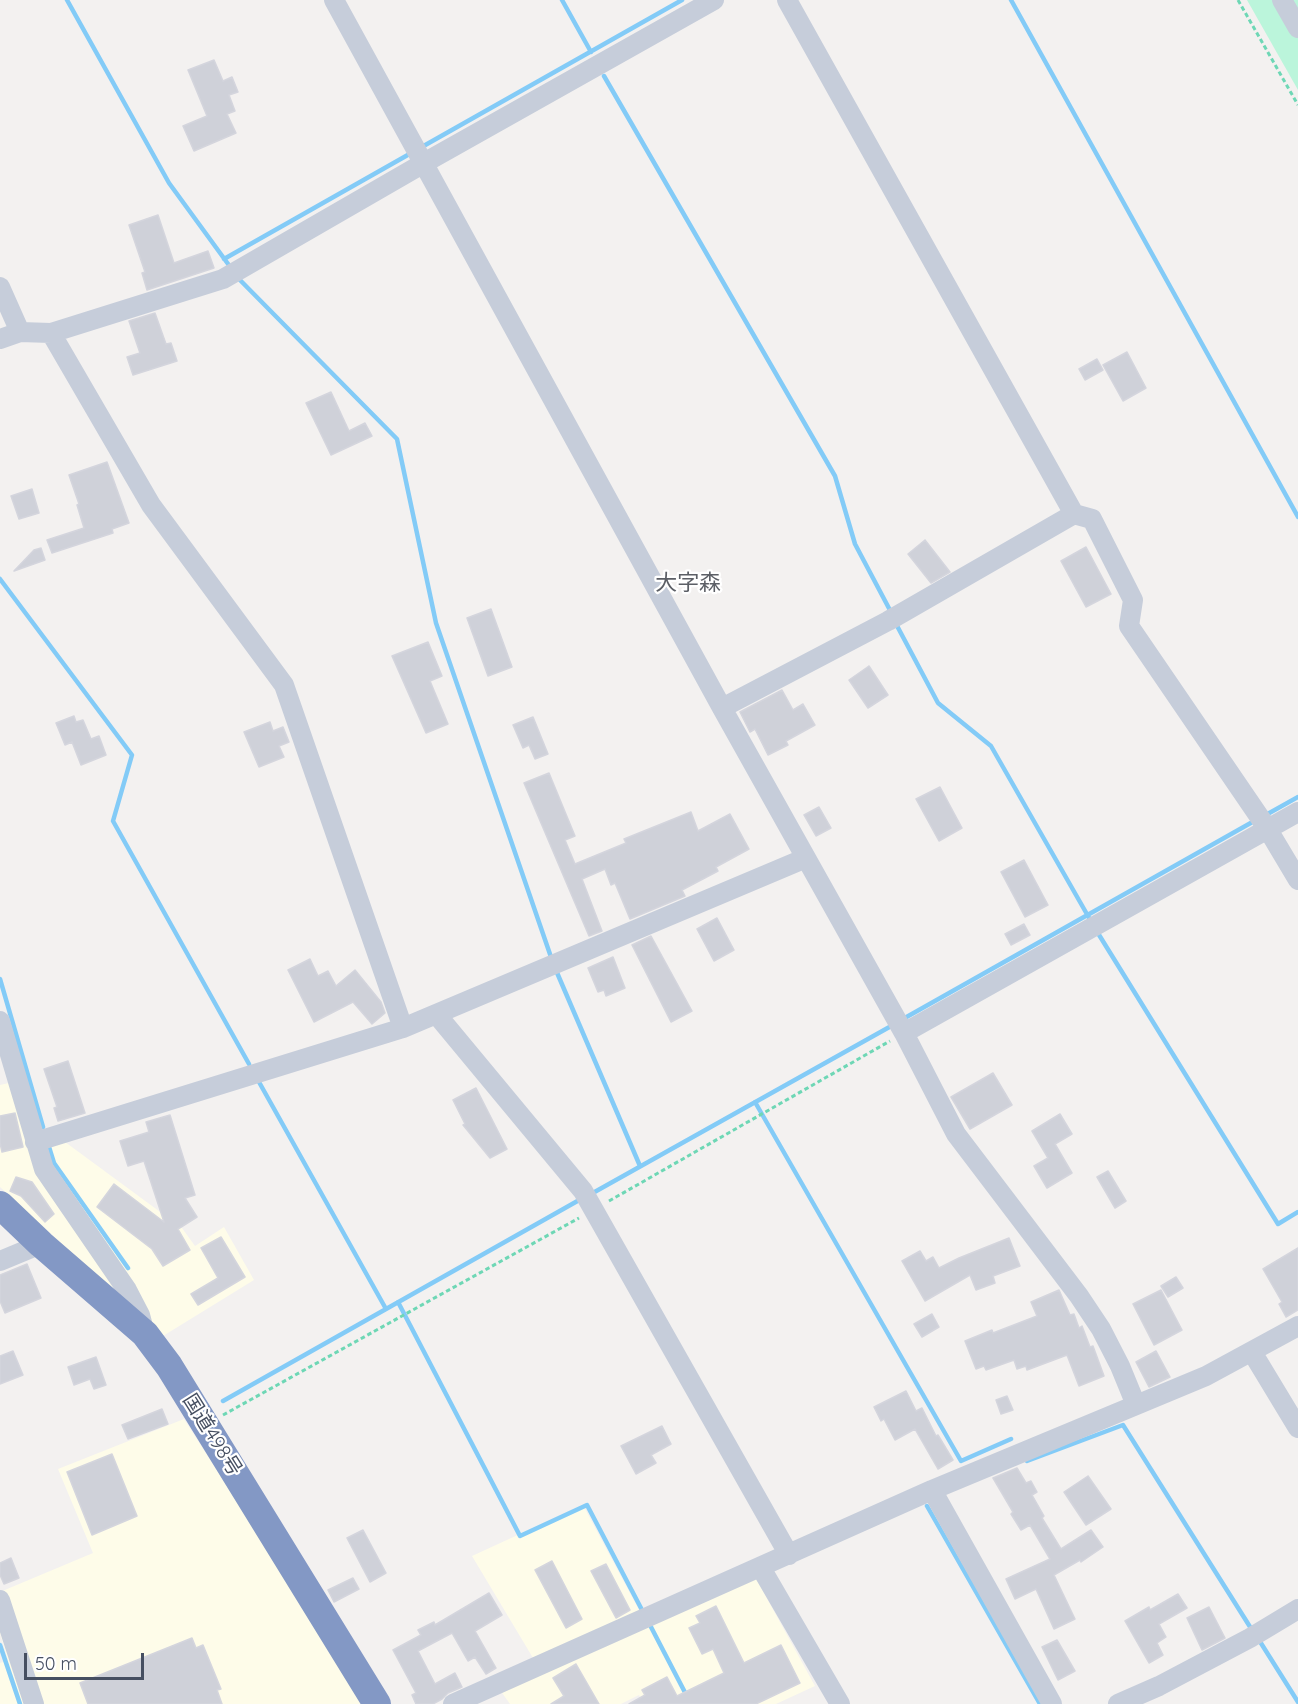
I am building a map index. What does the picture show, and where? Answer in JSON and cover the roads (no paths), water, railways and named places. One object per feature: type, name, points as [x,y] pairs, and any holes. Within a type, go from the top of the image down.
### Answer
[{"type":"highway","name":"国道498号","points":[[0,1205],[41,1244],[145,1334],[169,1366],[203,1420],[377,1704]]},
{"type":"street","points":[[334,0],[722,708],[894,1014],[956,1134],[1079,1296],[1101,1329],[1136,1405]]},
{"type":"street","points":[[0,339],[20,332],[51,333],[223,279],[714,0]]},
{"type":"street","points":[[787,0],[1074,514],[1092,519],[1133,600],[1129,626],[1267,828],[1298,880]]},
{"type":"street","points":[[1282,0],[1298,28]]},
{"type":"street","points":[[0,287],[20,332]]},
{"type":"street","points":[[51,333],[152,505],[284,685],[403,1028]]},
{"type":"street","points":[[722,708],[894,617],[1074,514]]},
{"type":"street","points":[[904,1033],[1298,812]]},
{"type":"street","points":[[35,1142],[403,1028],[806,858]]},
{"type":"street","points":[[437,1015],[586,1196],[789,1555]]},
{"type":"street","points":[[0,1021],[44,1169],[127,1290],[140,1315],[145,1334]]},
{"type":"street","points":[[0,1260],[41,1244]]},
{"type":"street","points":[[453,1704],[932,1490],[1206,1376],[1298,1326]]},
{"type":"street","points":[[1252,1352],[1298,1428]]},
{"type":"street","points":[[932,1490],[1052,1704]]},
{"type":"street","points":[[761,1568],[840,1704]]},
{"type":"street","points":[[0,1600],[34,1704]]},
{"type":"street","points":[[1118,1704],[1159,1686],[1298,1609]]},
{"type":"waterway","points":[[67,0],[169,183],[231,268]]},
{"type":"waterway","points":[[562,0],[591,52]]},
{"type":"waterway","points":[[420,148],[682,0]]},
{"type":"waterway","points":[[1011,0],[1298,517]]},
{"type":"waterway","points":[[604,76],[835,476],[855,544],[892,614]]},
{"type":"waterway","points":[[224,259],[413,152]]},
{"type":"waterway","points":[[238,278],[397,439],[436,623],[552,960]]},
{"type":"waterway","points":[[0,579],[132,755],[113,821],[249,1064]]},
{"type":"waterway","points":[[895,622],[938,703],[991,746],[1092,923]]},
{"type":"waterway","points":[[1264,816],[1298,797]]},
{"type":"waterway","points":[[903,1019],[1256,820]]},
{"type":"waterway","points":[[1096,930],[1278,1224],[1298,1212]]},
{"type":"waterway","points":[[555,968],[640,1166]]},
{"type":"waterway","points":[[0,979],[43,1127]]},
{"type":"waterway","points":[[591,1194],[893,1025]]},
{"type":"waterway","points":[[259,1082],[386,1309]]},
{"type":"waterway","points":[[755,1102],[961,1461],[1011,1439]]},
{"type":"waterway","points":[[49,1147],[54,1163],[128,1268]]},
{"type":"waterway","points":[[223,1401],[581,1199]]},
{"type":"waterway","points":[[398,1302],[520,1536],[587,1505],[642,1610]]},
{"type":"waterway","points":[[1027,1461],[1123,1425],[1252,1630]]},
{"type":"waterway","points":[[927,1506],[1040,1704]]},
{"type":"waterway","points":[[651,1627],[691,1704]]},
{"type":"waterway","points":[[1259,1640],[1298,1702]]},
{"type":"waterway","points":[[0,1645],[20,1704]]},
{"type":"district","name":"大字森","points":[[688,583]]}]
